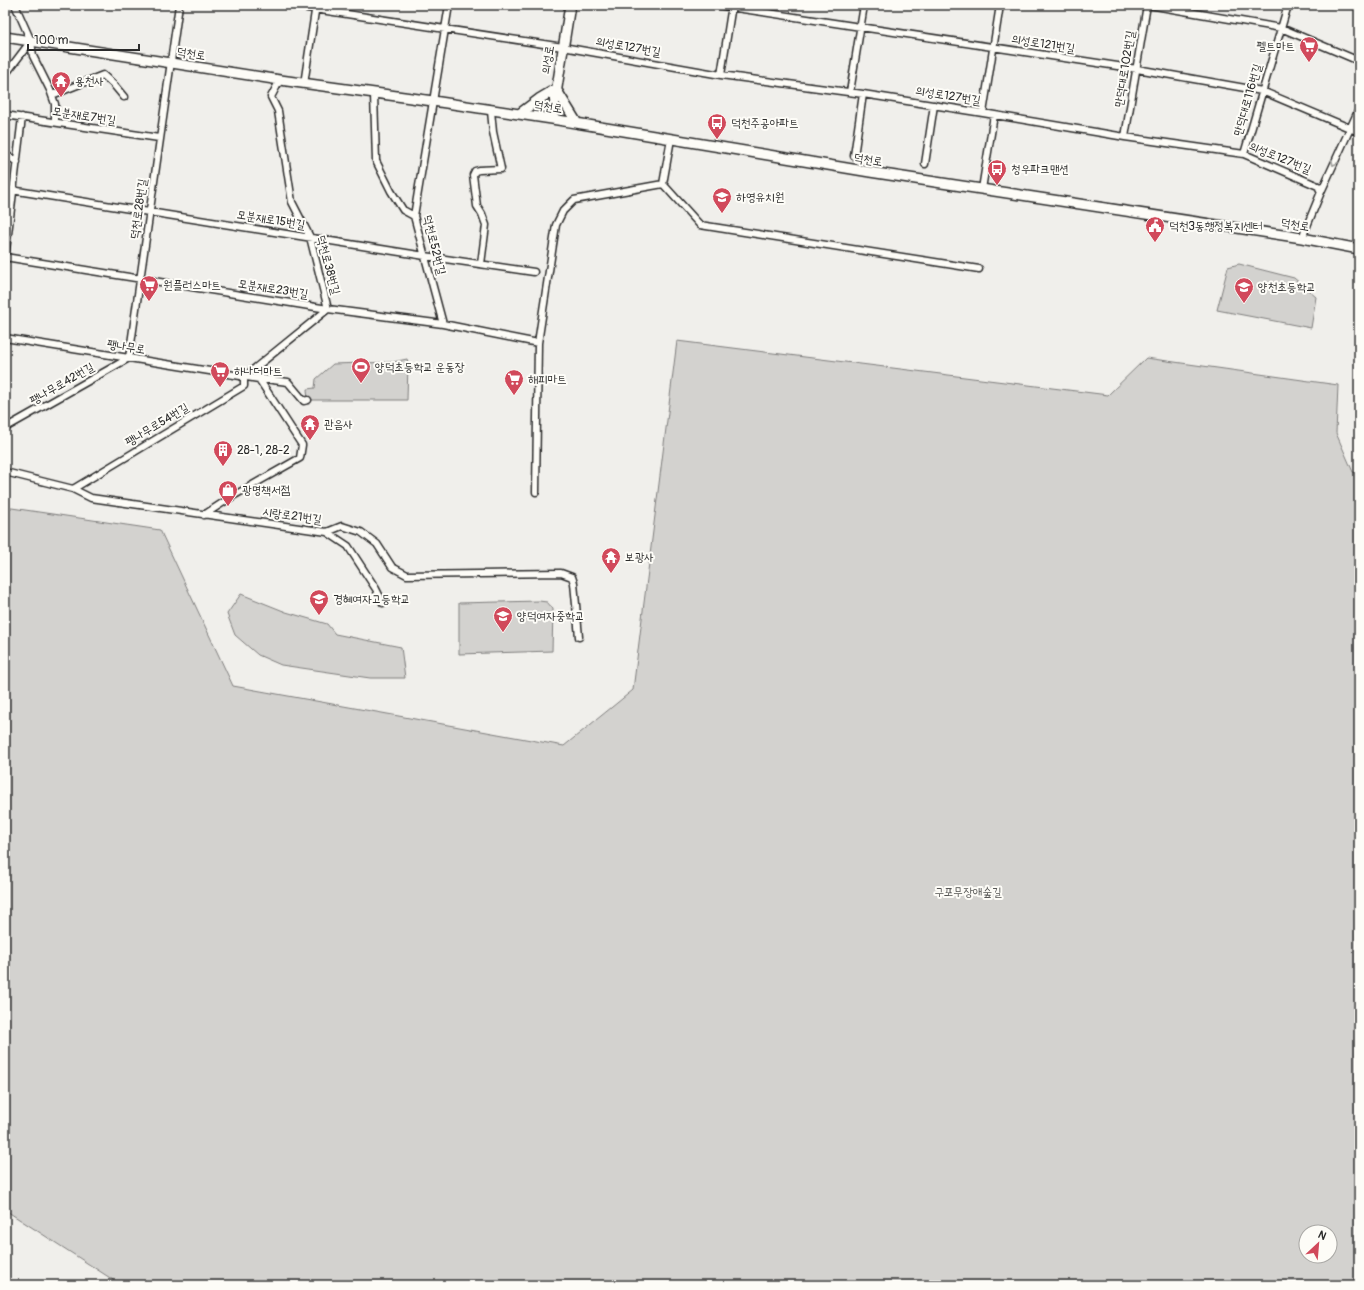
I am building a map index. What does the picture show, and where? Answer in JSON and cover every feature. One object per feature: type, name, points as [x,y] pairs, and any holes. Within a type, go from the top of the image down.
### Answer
[{"type":"main road","name":"의성로","points":[[552,119],[562,47],[570,5]]},
{"type":"main road","name":"덕천로","points":[[5,37],[304,84],[552,119],[870,172],[1302,238],[1359,249]]},
{"type":"main road","points":[[519,114],[539,99],[556,89],[577,123]]},
{"type":"street","points":[[15,5],[31,41],[34,56],[52,95],[55,104],[55,122]]},
{"type":"street","name":"덕천로28번길","points":[[129,358],[179,5]]},
{"type":"street","name":"의성로127번길","points":[[288,5],[316,7],[562,47],[721,75],[850,92],[994,114],[1125,137],[1244,154],[1318,186],[1321,192]]},
{"type":"street","name":"덕천로52번길","points":[[443,324],[414,216],[449,5]]},
{"type":"street","name":"의성로121번길","points":[[716,5],[732,6],[1137,69],[1262,91],[1359,132]]},
{"type":"street","points":[[850,92],[864,5]]},
{"type":"street","points":[[983,113],[1000,5]]},
{"type":"street","points":[[1148,5],[1281,28],[1359,61]]},
{"type":"street","name":"만덕대로102번길","points":[[1125,137],[1148,5]]},
{"type":"street","name":"만덕대로116번길","points":[[1244,154],[1288,5]]},
{"type":"street","points":[[721,75],[732,6]]},
{"type":"street","points":[[304,84],[316,7]]},
{"type":"street","points":[[5,75],[31,41]]},
{"type":"street","points":[[52,95],[103,75],[124,97]]},
{"type":"street","name":"덕천로38번길","points":[[244,377],[328,309],[310,237],[292,202],[278,111],[271,97],[280,80]]},
{"type":"street","points":[[374,94],[376,161],[391,191],[403,210],[414,216]]},
{"type":"street","points":[[854,156],[863,94]]},
{"type":"street","points":[[925,164],[934,105]]},
{"type":"street","points":[[1302,238],[1321,192],[1359,109]]},
{"type":"street","points":[[481,264],[486,225],[477,206],[473,175],[475,171],[479,170],[501,169],[493,132],[491,111]]},
{"type":"street","points":[[982,189],[994,114]]},
{"type":"street","name":"모분재로7번길","points":[[5,115],[160,138]]},
{"type":"street","points":[[5,258],[22,117]]},
{"type":"street","points":[[663,184],[671,139]]},
{"type":"street","points":[[5,154],[16,162]]},
{"type":"street","points":[[663,184],[700,225],[979,269]]},
{"type":"street","points":[[536,492],[538,343],[556,225],[563,211],[574,200],[663,184]]},
{"type":"street","name":"모분재로15번길","points":[[5,189],[534,272]]},
{"type":"street","name":"모분재로23번길","points":[[5,258],[328,309],[443,324],[538,343]]},
{"type":"street","name":"팽나무로","points":[[5,338],[259,379],[302,445],[300,458],[233,496],[204,515]]},
{"type":"street","name":"팽나무로42번길","points":[[5,428],[129,358]]},
{"type":"street","name":"팽나무로","points":[[244,377],[288,382],[304,401],[308,400]]},
{"type":"street","name":"팽나무로54번길","points":[[73,488],[244,386],[244,377]]},
{"type":"street","name":"시랑로21번길","points":[[5,472],[73,488],[91,498],[327,532],[342,526],[361,532],[377,544],[392,567],[407,575],[561,573],[572,577],[574,582],[579,637]]},
{"type":"street","points":[[327,532],[348,546],[384,603]]},
{"type":"green space","points":[[1239,264],[1294,278],[1316,297],[1311,328],[1217,310],[1228,267]]},
{"type":"green space","name":"구포무장애숲길","points":[[677,341],[1108,395],[1146,358],[1338,385],[1336,433],[1353,472],[1359,474],[1359,1285],[121,1285],[5,1210],[5,507],[160,530],[233,686],[564,746],[633,690]]},
{"type":"green space","name":"양덕초등학교 운동장","points":[[407,359],[407,400],[308,400],[307,389],[315,388],[316,379],[333,364],[393,362]]},
{"type":"green space","points":[[241,594],[286,612],[327,624],[335,634],[401,647],[405,678],[370,678],[281,665],[258,655],[235,635],[227,614]]},
{"type":"green space","points":[[547,602],[553,609],[552,651],[459,654],[459,603]]},
{"type":"place","name":"펠트마트","points":[[1309,63]]},
{"type":"place","name":"용천사","points":[[61,98]]},
{"type":"place","name":"덕천주공아파트","points":[[717,140]]},
{"type":"place","name":"청우파크맨션","points":[[997,186]]},
{"type":"place","name":"하영유치원","points":[[722,214]]},
{"type":"place","name":"덕천3동행정복지센터","points":[[1155,243]]},
{"type":"place","name":"원플러스마트","points":[[149,302]]},
{"type":"place","name":"양천초등학교","points":[[1244,304]]},
{"type":"place","name":"양덕초등학교 운동장","points":[[361,384]]},
{"type":"place","name":"하나더마트","points":[[220,388]]},
{"type":"place","name":"해피마트","points":[[514,396]]},
{"type":"place","name":"관음사","points":[[310,441]]},
{"type":"place","name":"28-1, 28-2","points":[[223,467]]},
{"type":"place","name":"광명책서점","points":[[228,507]]},
{"type":"place","name":"보광사","points":[[611,574]]},
{"type":"place","name":"경혜여자고등학교","points":[[319,616]]},
{"type":"place","name":"양덕여자중학교","points":[[503,633]]}]
